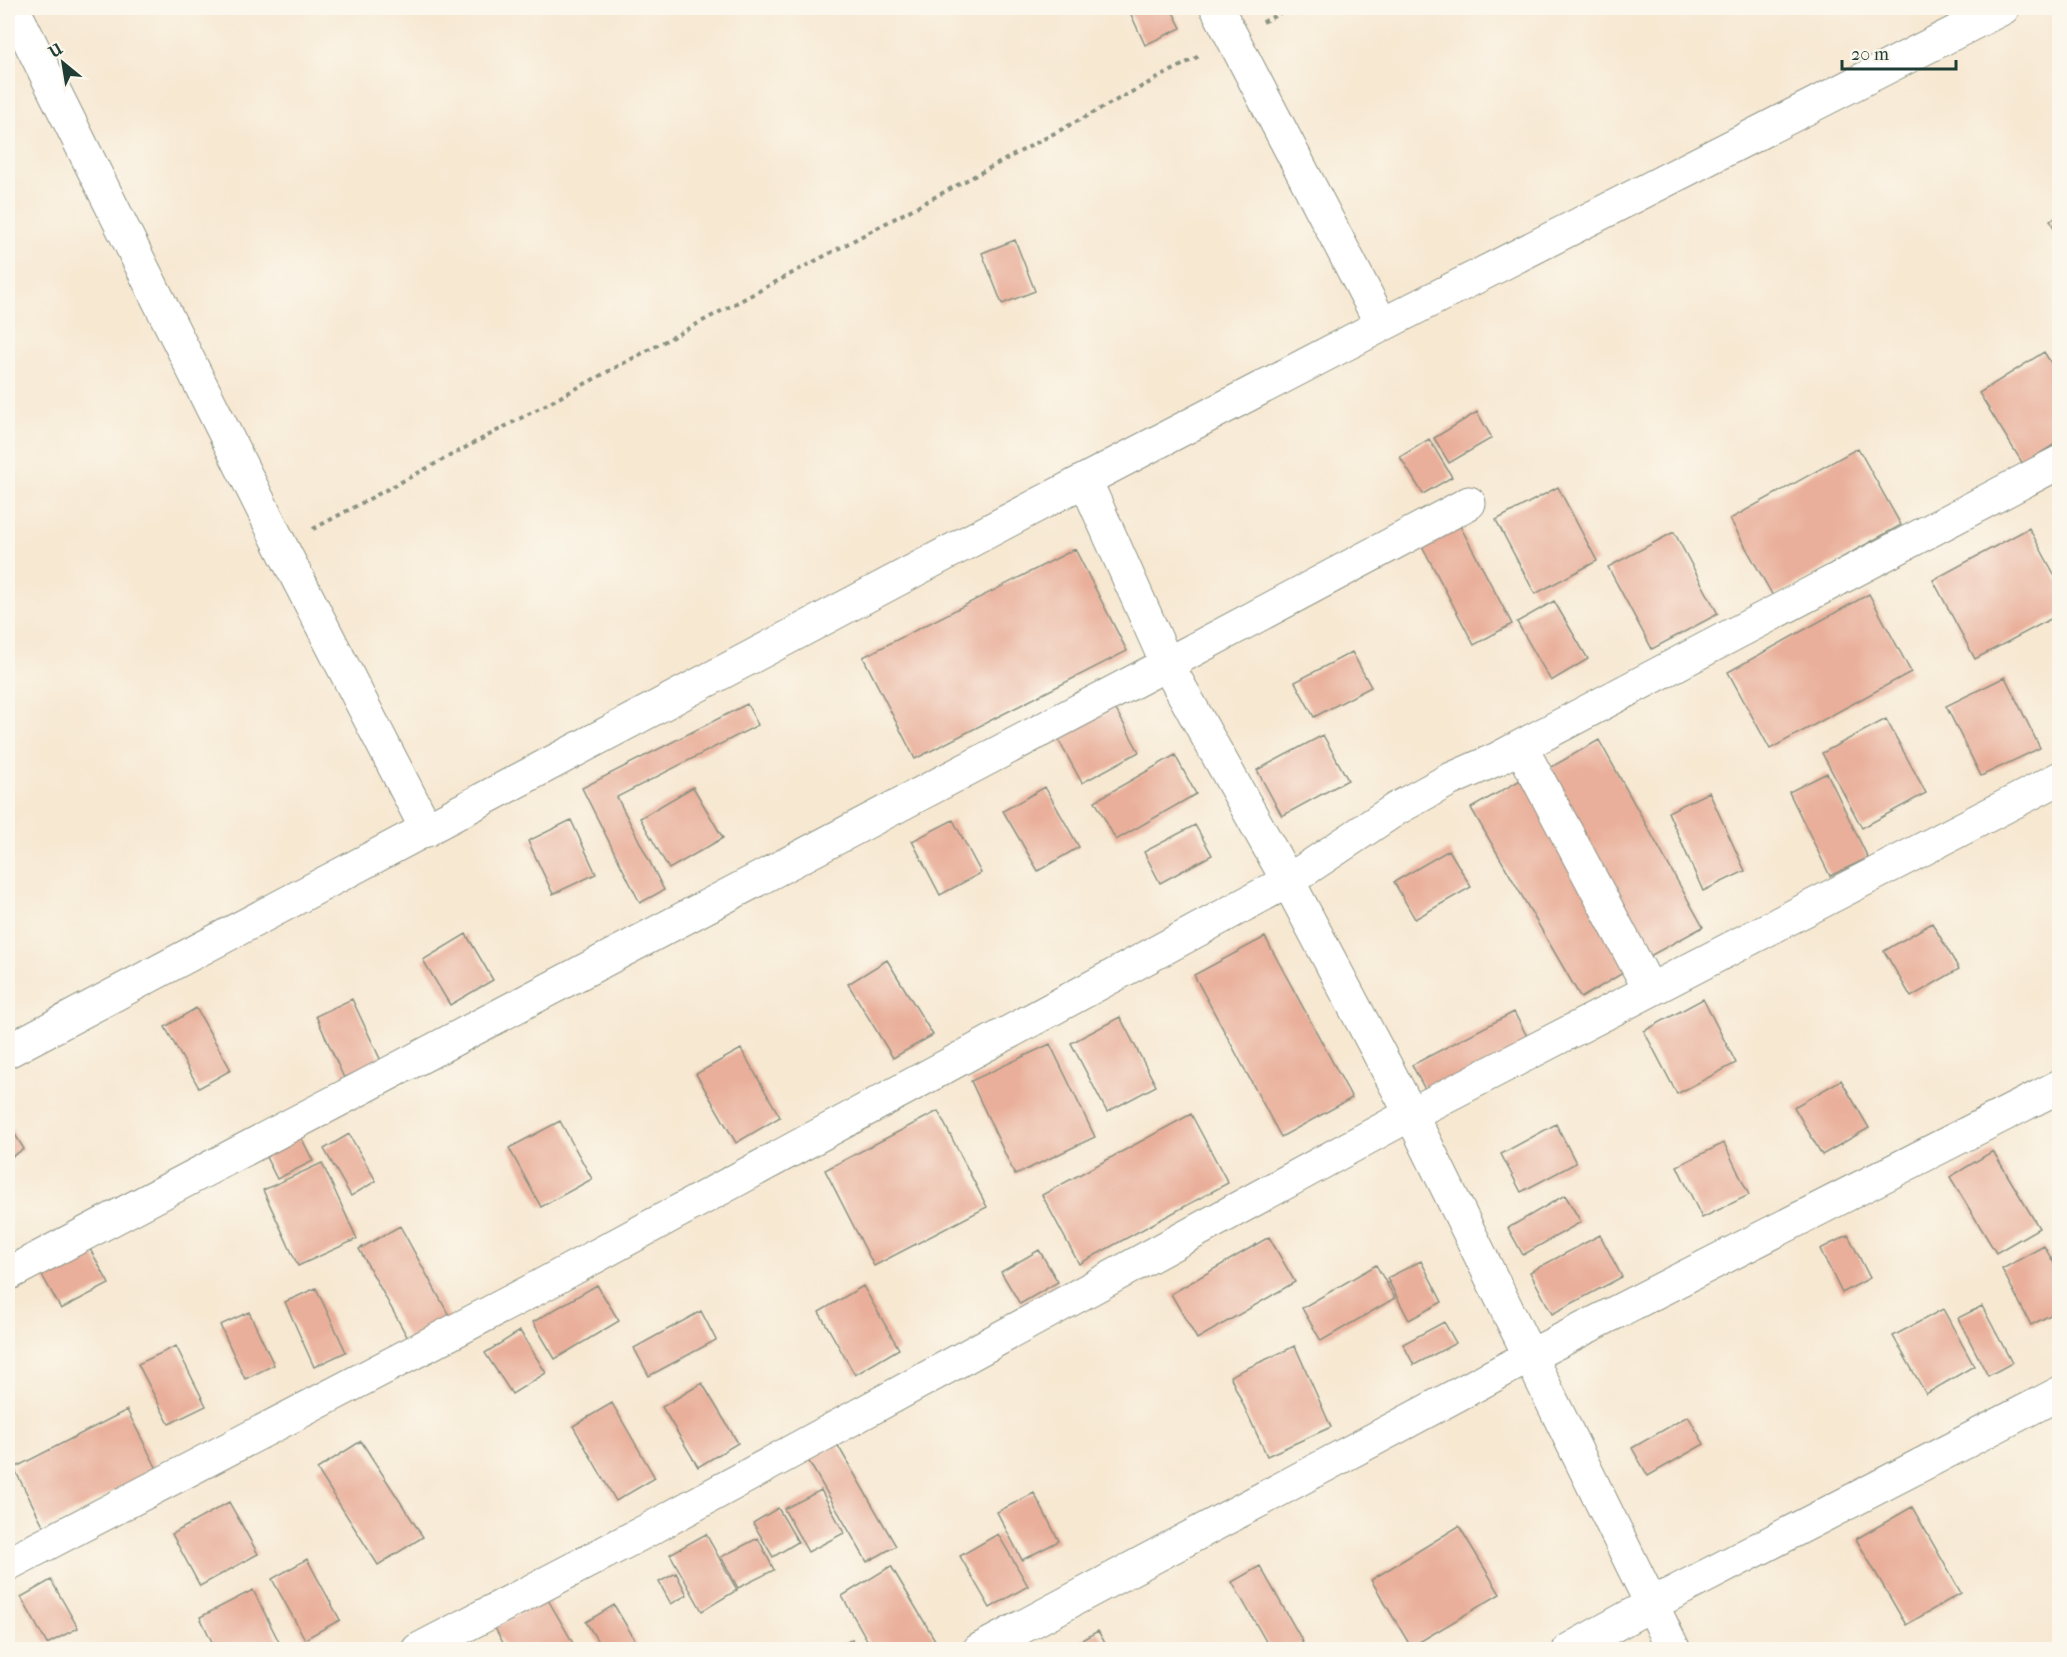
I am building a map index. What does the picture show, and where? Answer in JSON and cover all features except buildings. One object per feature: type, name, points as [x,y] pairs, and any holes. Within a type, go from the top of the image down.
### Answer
[{"type":"street","points":[[13,8],[280,546],[427,830]]},
{"type":"street","points":[[1217,8],[1382,325]]},
{"type":"street","points":[[8,1051],[1085,480],[1382,325],[2003,8]]},
{"type":"street","points":[[8,1564],[537,1288],[1288,881],[1396,809],[1449,780],[1521,747],[2060,462]]},
{"type":"street","points":[[1085,480],[1167,664],[1288,881],[1411,1114],[1674,1650]]},
{"type":"street","points":[[8,1274],[1469,503]]},
{"type":"street","points":[[1521,747],[1650,990]]},
{"type":"street","points":[[418,1650],[648,1530],[1411,1114],[2060,778]]},
{"type":"street","points":[[979,1650],[1530,1356],[2060,1086]]},
{"type":"street","points":[[1569,1650],[1652,1604],[2060,1393]]},
{"type":"path","points":[[280,546],[1290,8]]}]
